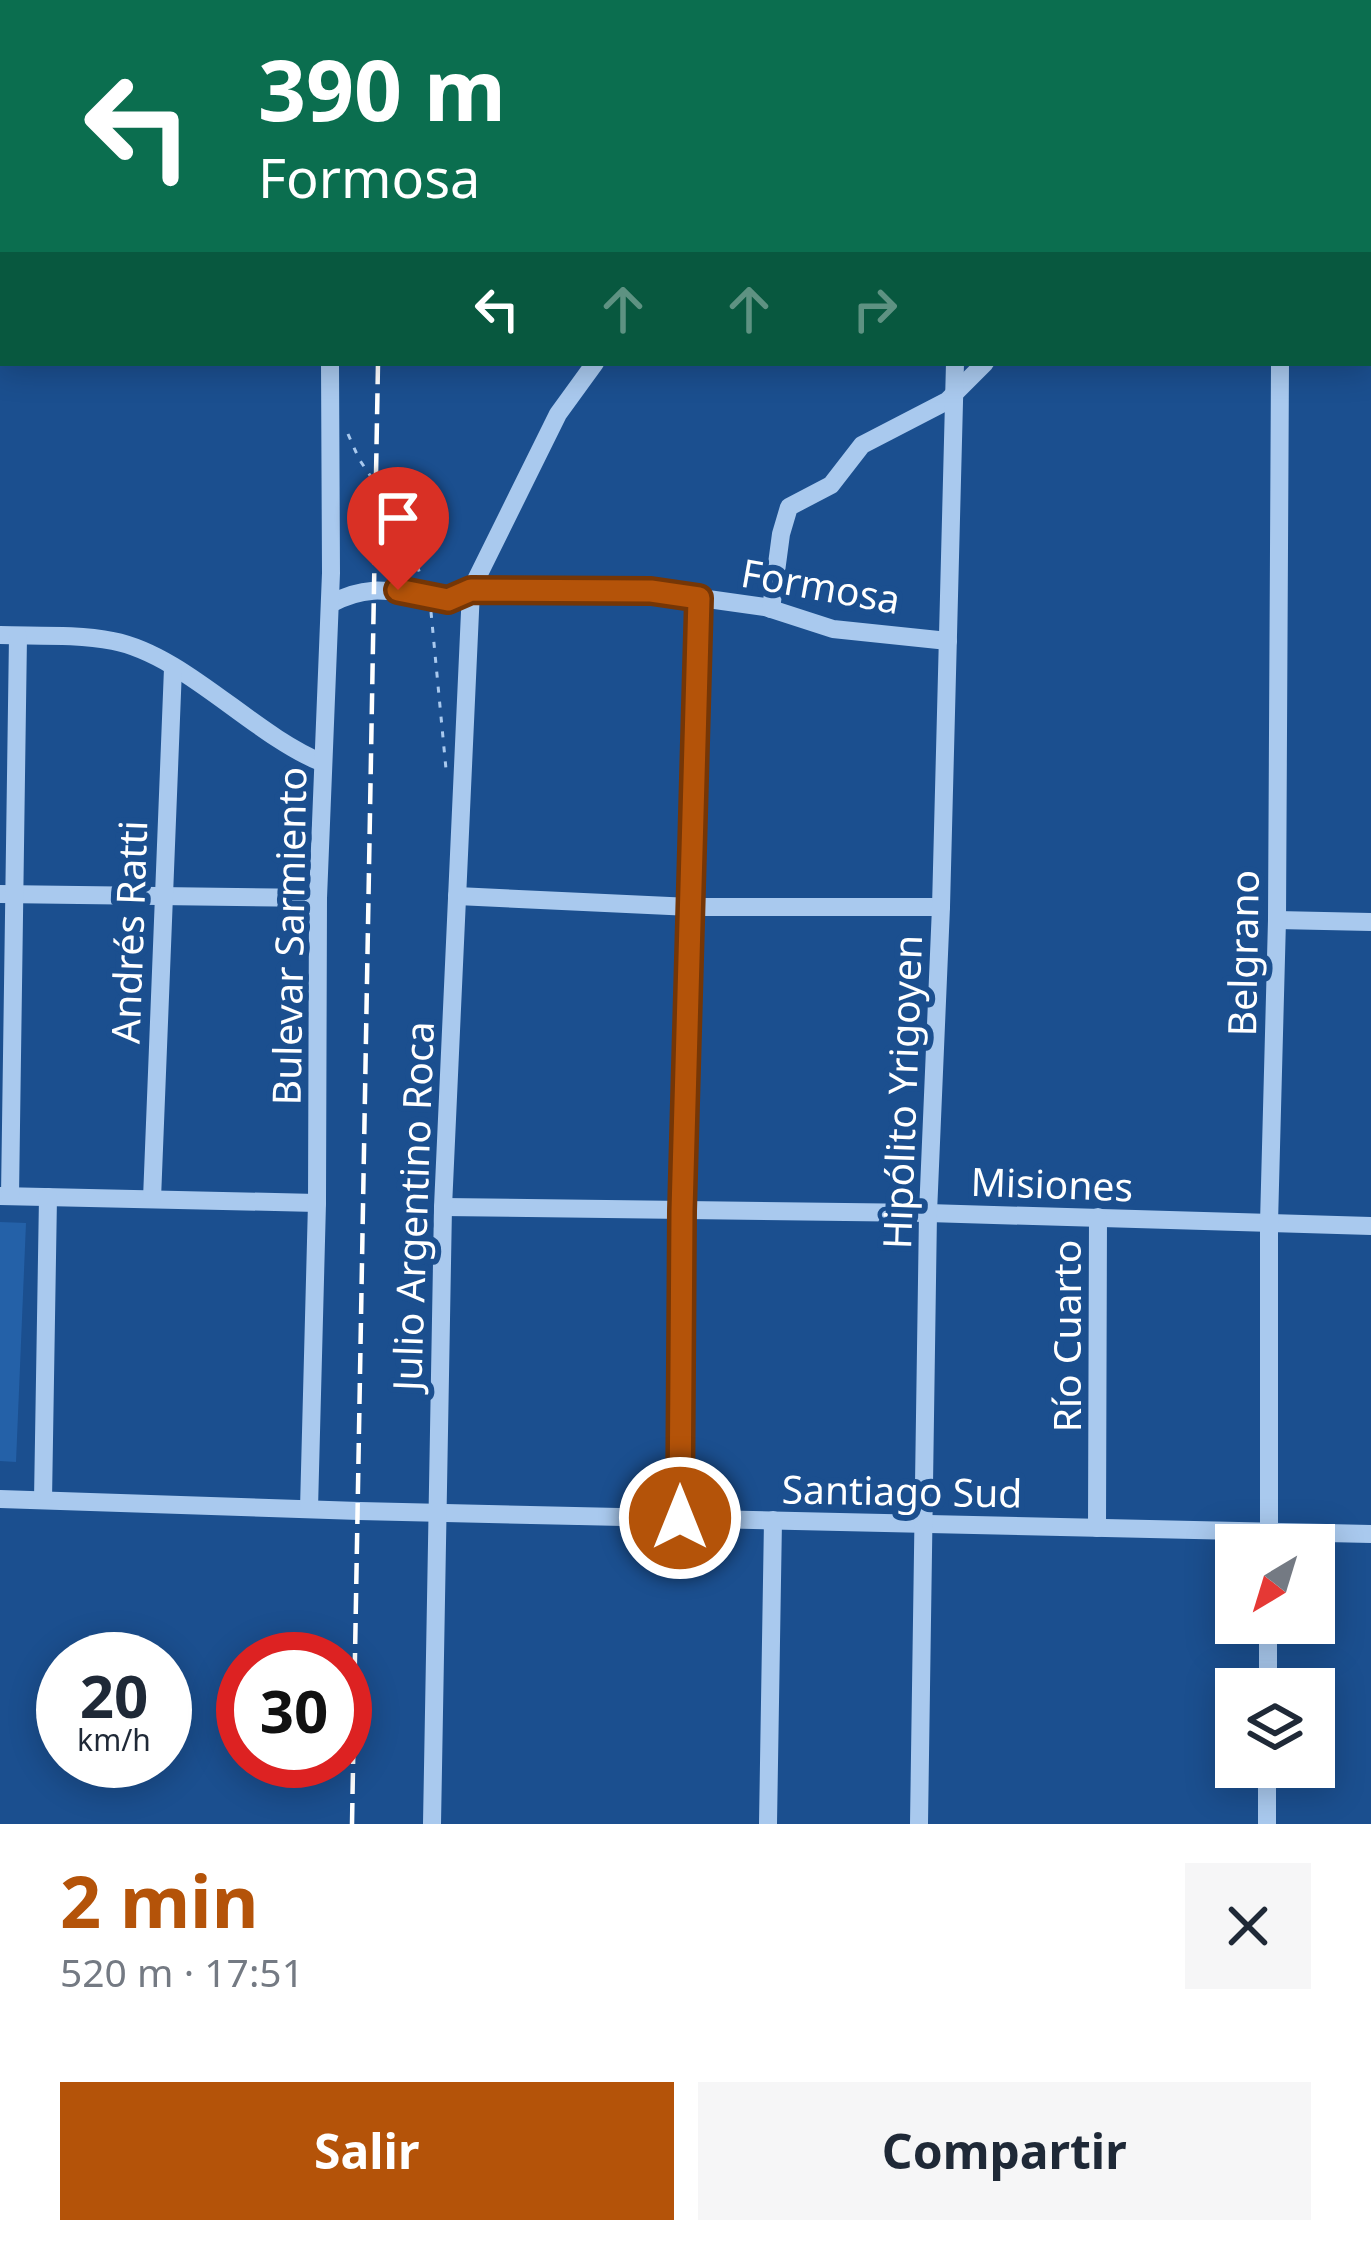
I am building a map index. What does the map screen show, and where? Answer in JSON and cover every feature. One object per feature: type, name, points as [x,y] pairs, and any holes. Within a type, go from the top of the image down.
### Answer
[{"type":"street","name":"Bulevar Sarmiento","points":[[309,1509],[318,898],[330,604],[330,366]]},
{"type":"street","points":[[471,590],[558,414],[593,366]]},
{"type":"street","name":"Hipólito Yrigoyen","points":[[919,1824],[928,1213],[955,366]]},
{"type":"street","points":[[771,608],[789,508],[831,485],[862,446],[922,417],[982,366]]},
{"type":"street","name":"Belgrano","points":[[1269,1524],[1280,366]]},
{"type":"street","name":"Formosa","points":[[330,604],[364,588],[448,600],[471,590],[651,591],[771,608],[833,629],[947,641]]},
{"type":"street","name":"Julio Argentino Roca","points":[[433,1824],[442,1207],[471,590]]},
{"type":"street","points":[[680,1518],[682,1211],[699,598]]},
{"type":"street","points":[[317,1204],[5,1196],[9,635],[112,641],[173,668],[299,754],[323,764]]},
{"type":"street","name":"Andrés Ratti","points":[[152,1199],[173,668]]},
{"type":"street","points":[[8,894],[318,898]]},
{"type":"street","points":[[457,896],[692,907],[941,907]]},
{"type":"street","points":[[1277,920],[1371,922]]},
{"type":"street","points":[[43,1500],[48,1197]]},
{"type":"street","name":"Misiones","points":[[442,1207],[928,1213],[1371,1226]]},
{"type":"street","name":"Río Cuarto","points":[[1097,1528],[1098,1217]]},
{"type":"street","name":"Santiago Sud","points":[[0,1499],[1215,1535]]},
{"type":"street","points":[[768,1824],[773,1520]]},
{"type":"street","name":"Santiago Sud","points":[[1335,1535],[1371,1534]]},
{"type":"street","points":[[1267,1788],[1267,1824]]},
{"type":"shaded area","points":[[0,1222],[26,1223],[16,1462],[0,1461]]},
{"type":"railway","points":[[352,1824],[378,366]]},
{"type":"route","points":[[398,590],[448,600],[471,590],[651,591],[699,598],[682,1211],[680,1518]]}]
